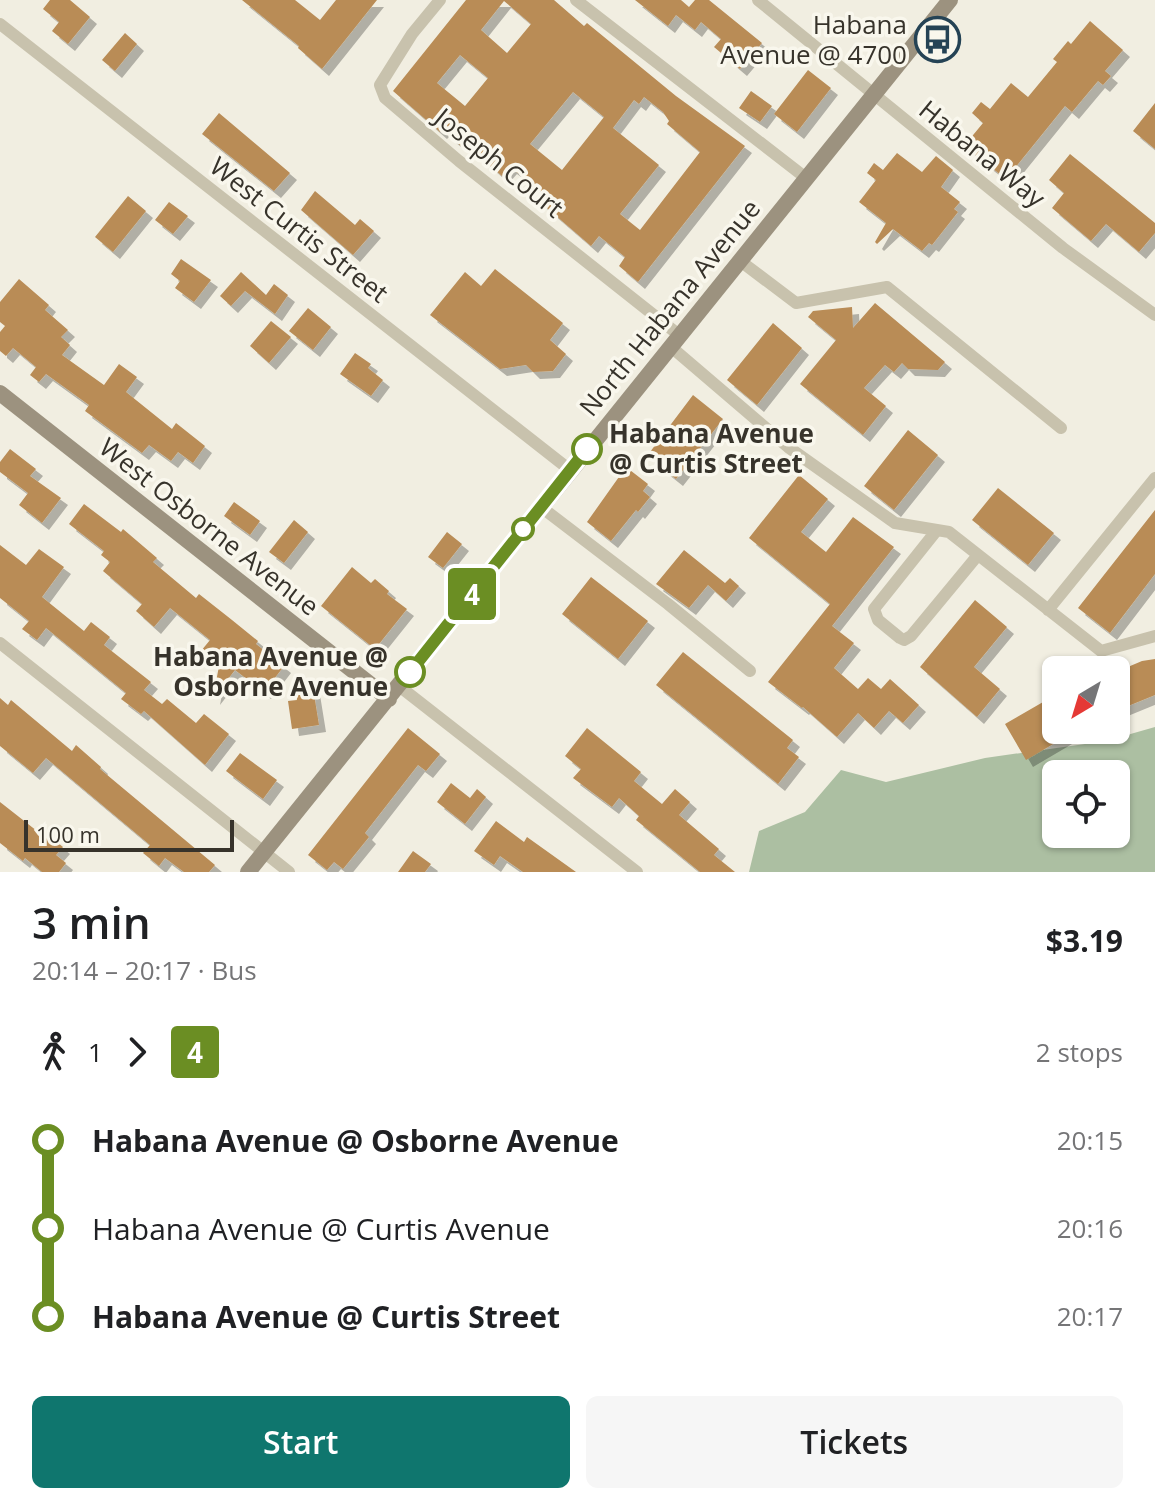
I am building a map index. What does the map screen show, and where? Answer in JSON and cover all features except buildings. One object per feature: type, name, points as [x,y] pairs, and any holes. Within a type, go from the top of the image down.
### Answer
[{"type":"street","name":"Joseph Court","points":[[440,0],[412,34],[380,85],[385,98],[675,340]]},
{"type":"street","points":[[576,0],[806,178]]},
{"type":"street","name":"Habana Way","points":[[758,0],[1063,248],[1155,315]]},
{"type":"street","name":"North Habana Avenue","points":[[248,872],[950,0]]},
{"type":"street","name":"West Curtis Street","points":[[0,24],[570,470]]},
{"type":"street","points":[[739,260],[796,303],[887,287],[1061,428]]},
{"type":"street","points":[[675,340],[788,447],[895,523],[949,532],[1101,651],[1155,636]]},
{"type":"street","name":"West Osborne Avenue","points":[[0,393],[637,872]]},
{"type":"street","points":[[1048,610],[1155,478]]},
{"type":"street","points":[[541,507],[750,671]]},
{"type":"street","points":[[937,530],[874,609],[878,620],[900,638],[904,640],[911,636],[978,555]]},
{"type":"street","points":[[0,643],[289,872]]},
{"type":"green space","points":[[1155,727],[1155,872],[749,872],[759,831],[805,812],[841,770],[886,782],[985,758],[1085,744],[1130,744],[1130,734]]},
{"type":"bus line","name":"4","points":[[410,672],[587,449]]},
{"type":"place","name":"Habana Avenue @ 4700","points":[[938,40]]},
{"type":"place","name":"Habana Avenue @ Curtis Street","points":[[587,449]]},
{"type":"place","name":"Habana Avenue @ Osborne Avenue","points":[[410,672]]}]
